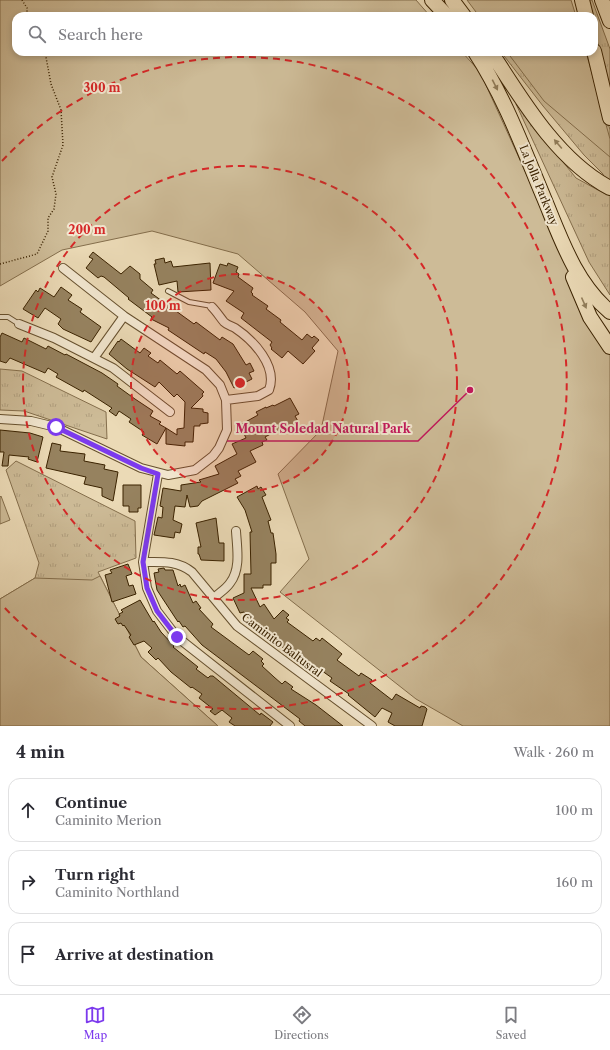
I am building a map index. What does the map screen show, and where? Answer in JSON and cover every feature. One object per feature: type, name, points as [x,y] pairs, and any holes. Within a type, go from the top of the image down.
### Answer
[{"type":"highway","points":[[432,0],[443,12]]},
{"type":"highway","points":[[452,0],[461,12]]},
{"type":"highway","points":[[582,0],[585,12]]},
{"type":"highway","points":[[602,0],[610,21]]},
{"type":"highway","name":"La Jolla Parkway","points":[[478,56],[490,75],[506,106],[566,252],[585,284],[610,312]]},
{"type":"highway","points":[[494,56],[536,119],[568,156],[584,171],[608,187]]},
{"type":"highway","points":[[595,56],[610,118]]},
{"type":"highway","points":[[556,227],[578,290],[590,317],[610,347]]},
{"type":"street","points":[[0,419],[31,421],[56,427],[141,468],[158,474],[183,474],[195,470],[213,456],[219,448],[227,430],[226,400],[220,385],[206,370],[124,316],[63,268]]},
{"type":"street","points":[[212,306],[225,323],[235,328],[255,345],[269,366],[271,384],[269,390],[258,396],[226,400]]},
{"type":"street","points":[[94,358],[124,316]]},
{"type":"street","points":[[19,324],[113,368],[170,412]]},
{"type":"street","points":[[158,474],[143,562],[147,588],[157,611],[170,630],[290,726]]},
{"type":"street","points":[[214,598],[230,584],[233,577],[238,561],[236,531]]},
{"type":"street","name":"Caminito Baltusral","points":[[143,562],[170,562],[184,565],[192,572],[237,626],[372,726]]},
{"type":"lane","points":[[168,291],[188,302],[212,306]]},
{"type":"lane","points":[[0,317],[8,317],[19,324]]},
{"type":"path","points":[[22,0],[27,8],[27,12]]},
{"type":"path","points":[[0,264],[37,254],[48,231],[48,218],[54,209],[56,194],[52,177],[63,145],[61,110],[51,84],[46,56]]},
{"type":"green space","points":[[0,0],[416,0],[426,12],[12,12],[12,56],[466,56],[480,72],[600,336],[610,350],[610,726],[463,726],[416,699],[280,592],[309,559],[278,474],[321,430],[338,351],[305,312],[238,254],[152,231],[62,250],[0,286]]},
{"type":"green space","points":[[467,0],[571,0],[575,12],[476,12]]},
{"type":"green space","points":[[587,0],[592,0],[596,12],[590,12]]},
{"type":"green space","points":[[598,16],[610,49],[610,89],[598,44]]},
{"type":"green space","points":[[504,56],[590,56],[610,130],[610,295],[589,262],[516,104],[576,178],[607,195],[603,174],[584,155]]},
{"type":"green space","points":[[510,56],[587,56],[610,139],[610,157],[544,101]]},
{"type":"green space","points":[[0,369],[22,371],[106,412],[107,439],[24,411],[0,410]]},
{"type":"green space","points":[[16,461],[135,521],[136,558],[98,572],[141,657],[218,726],[0,726],[0,599],[35,578],[39,563],[6,470]]},
{"type":"green space","points":[[1,496],[10,520],[0,524],[0,497]]},
{"type":"green space","points":[[100,576],[141,657],[218,726],[0,726],[0,599],[35,578],[92,580]]},
{"type":"building","points":[[93,252],[121,274],[130,266],[140,274],[140,279],[153,290],[151,293],[194,324],[196,322],[220,340],[222,337],[233,344],[246,365],[250,363],[254,371],[249,373],[252,379],[234,388],[226,372],[216,359],[205,352],[204,354],[168,330],[169,328],[151,319],[152,317],[128,299],[129,298],[104,277],[101,276],[98,278],[86,268],[93,259],[89,257]]},
{"type":"building","points":[[164,258],[165,263],[171,261],[173,267],[210,263],[211,290],[178,292],[177,281],[159,285],[154,264],[156,264],[155,260]]},
{"type":"building","points":[[228,263],[238,267],[236,272],[239,274],[238,277],[253,288],[251,292],[253,294],[252,295],[268,306],[266,309],[281,320],[280,322],[302,340],[307,334],[312,338],[314,336],[319,340],[312,348],[315,351],[303,364],[288,351],[282,358],[271,349],[272,348],[270,345],[272,342],[241,318],[244,313],[226,301],[234,291],[213,283],[220,264],[227,266]]},
{"type":"building","points":[[61,287],[72,295],[68,300],[82,309],[80,312],[101,327],[91,342],[63,329],[58,324],[61,319],[45,308],[38,318],[23,309],[36,290],[38,292],[40,288],[54,297]]},
{"type":"building","points":[[2,333],[22,342],[24,338],[46,349],[48,346],[102,373],[118,384],[117,386],[153,411],[150,416],[161,422],[159,424],[166,428],[157,444],[142,435],[144,432],[129,422],[131,419],[119,411],[116,416],[109,411],[112,408],[84,390],[83,392],[56,377],[58,374],[48,368],[45,373],[10,358],[6,363],[0,361],[0,337]]},
{"type":"building","points":[[121,339],[140,353],[144,348],[151,353],[148,356],[158,363],[160,360],[177,374],[180,371],[204,392],[202,394],[203,396],[191,408],[203,409],[203,412],[208,413],[208,423],[200,424],[200,426],[194,426],[193,442],[185,442],[185,446],[166,444],[166,428],[177,435],[177,429],[184,428],[185,402],[177,394],[174,397],[159,382],[155,387],[127,369],[109,354]]},
{"type":"building","points":[[290,398],[299,414],[295,416],[299,423],[287,428],[286,426],[265,437],[267,440],[262,442],[263,445],[250,451],[256,462],[238,471],[241,476],[235,479],[238,483],[202,501],[198,506],[190,507],[187,495],[185,507],[175,506],[173,520],[182,524],[180,533],[175,532],[174,538],[154,535],[158,517],[162,518],[163,507],[160,506],[163,488],[181,491],[181,485],[201,482],[199,480],[219,474],[215,466],[237,454],[232,444],[246,438],[240,425],[258,415],[256,412],[266,407],[274,406]]},
{"type":"building","points":[[0,430],[30,433],[43,437],[37,462],[28,459],[29,457],[9,455],[8,466],[2,466],[4,452],[0,452]]},
{"type":"building","points":[[52,443],[61,445],[60,451],[85,454],[84,461],[105,465],[104,469],[118,472],[113,501],[102,496],[102,488],[84,484],[86,477],[46,468]]},
{"type":"building","points":[[123,485],[141,485],[141,508],[138,508],[138,512],[129,512],[129,506],[123,506]]},
{"type":"building","points":[[257,486],[258,489],[261,487],[266,495],[262,497],[271,520],[268,521],[271,533],[273,533],[276,554],[276,563],[271,563],[271,585],[263,585],[263,588],[251,588],[260,607],[264,604],[274,619],[283,610],[289,615],[286,618],[289,620],[287,622],[313,641],[316,638],[320,641],[322,638],[342,654],[337,660],[359,676],[361,673],[372,680],[370,683],[392,700],[396,694],[420,708],[421,706],[425,707],[427,709],[422,726],[395,726],[388,722],[392,713],[382,708],[375,717],[348,695],[349,694],[330,681],[332,678],[297,653],[294,655],[275,642],[258,629],[254,622],[252,623],[244,612],[240,613],[233,598],[244,593],[244,574],[251,574],[250,532],[252,532],[245,510],[237,497]]},
{"type":"building","points":[[216,518],[219,543],[224,543],[224,561],[201,560],[198,554],[198,547],[201,547],[196,523]]},
{"type":"building","points":[[128,564],[132,574],[126,576],[129,586],[133,585],[136,594],[112,602],[105,575],[112,573],[110,570]]},
{"type":"building","points":[[164,568],[165,570],[173,570],[178,586],[180,584],[181,587],[185,585],[193,603],[196,601],[201,608],[199,609],[213,624],[211,627],[249,655],[253,651],[263,659],[261,661],[264,664],[262,666],[282,684],[285,681],[293,687],[291,689],[316,705],[343,726],[305,726],[299,721],[300,719],[202,645],[185,626],[183,627],[179,621],[178,622],[157,590],[154,573],[159,572],[158,569]]},
{"type":"building","points":[[140,600],[153,622],[154,621],[161,632],[174,646],[173,647],[198,667],[196,669],[208,678],[213,676],[260,715],[261,713],[273,722],[270,726],[235,726],[229,722],[232,718],[222,710],[215,715],[210,711],[213,709],[199,698],[202,694],[192,687],[191,688],[171,672],[158,658],[156,660],[148,652],[152,648],[144,641],[134,645],[129,637],[131,635],[124,625],[123,626],[121,623],[118,624],[115,619],[123,612],[121,610]]},
{"type":"place","name":"Mount Soledad Natural Park","points":[[470,390]]},
{"type":"route","points":[[56,427],[141,468],[158,474],[143,562],[147,588],[157,611],[170,630],[177,637]]}]
